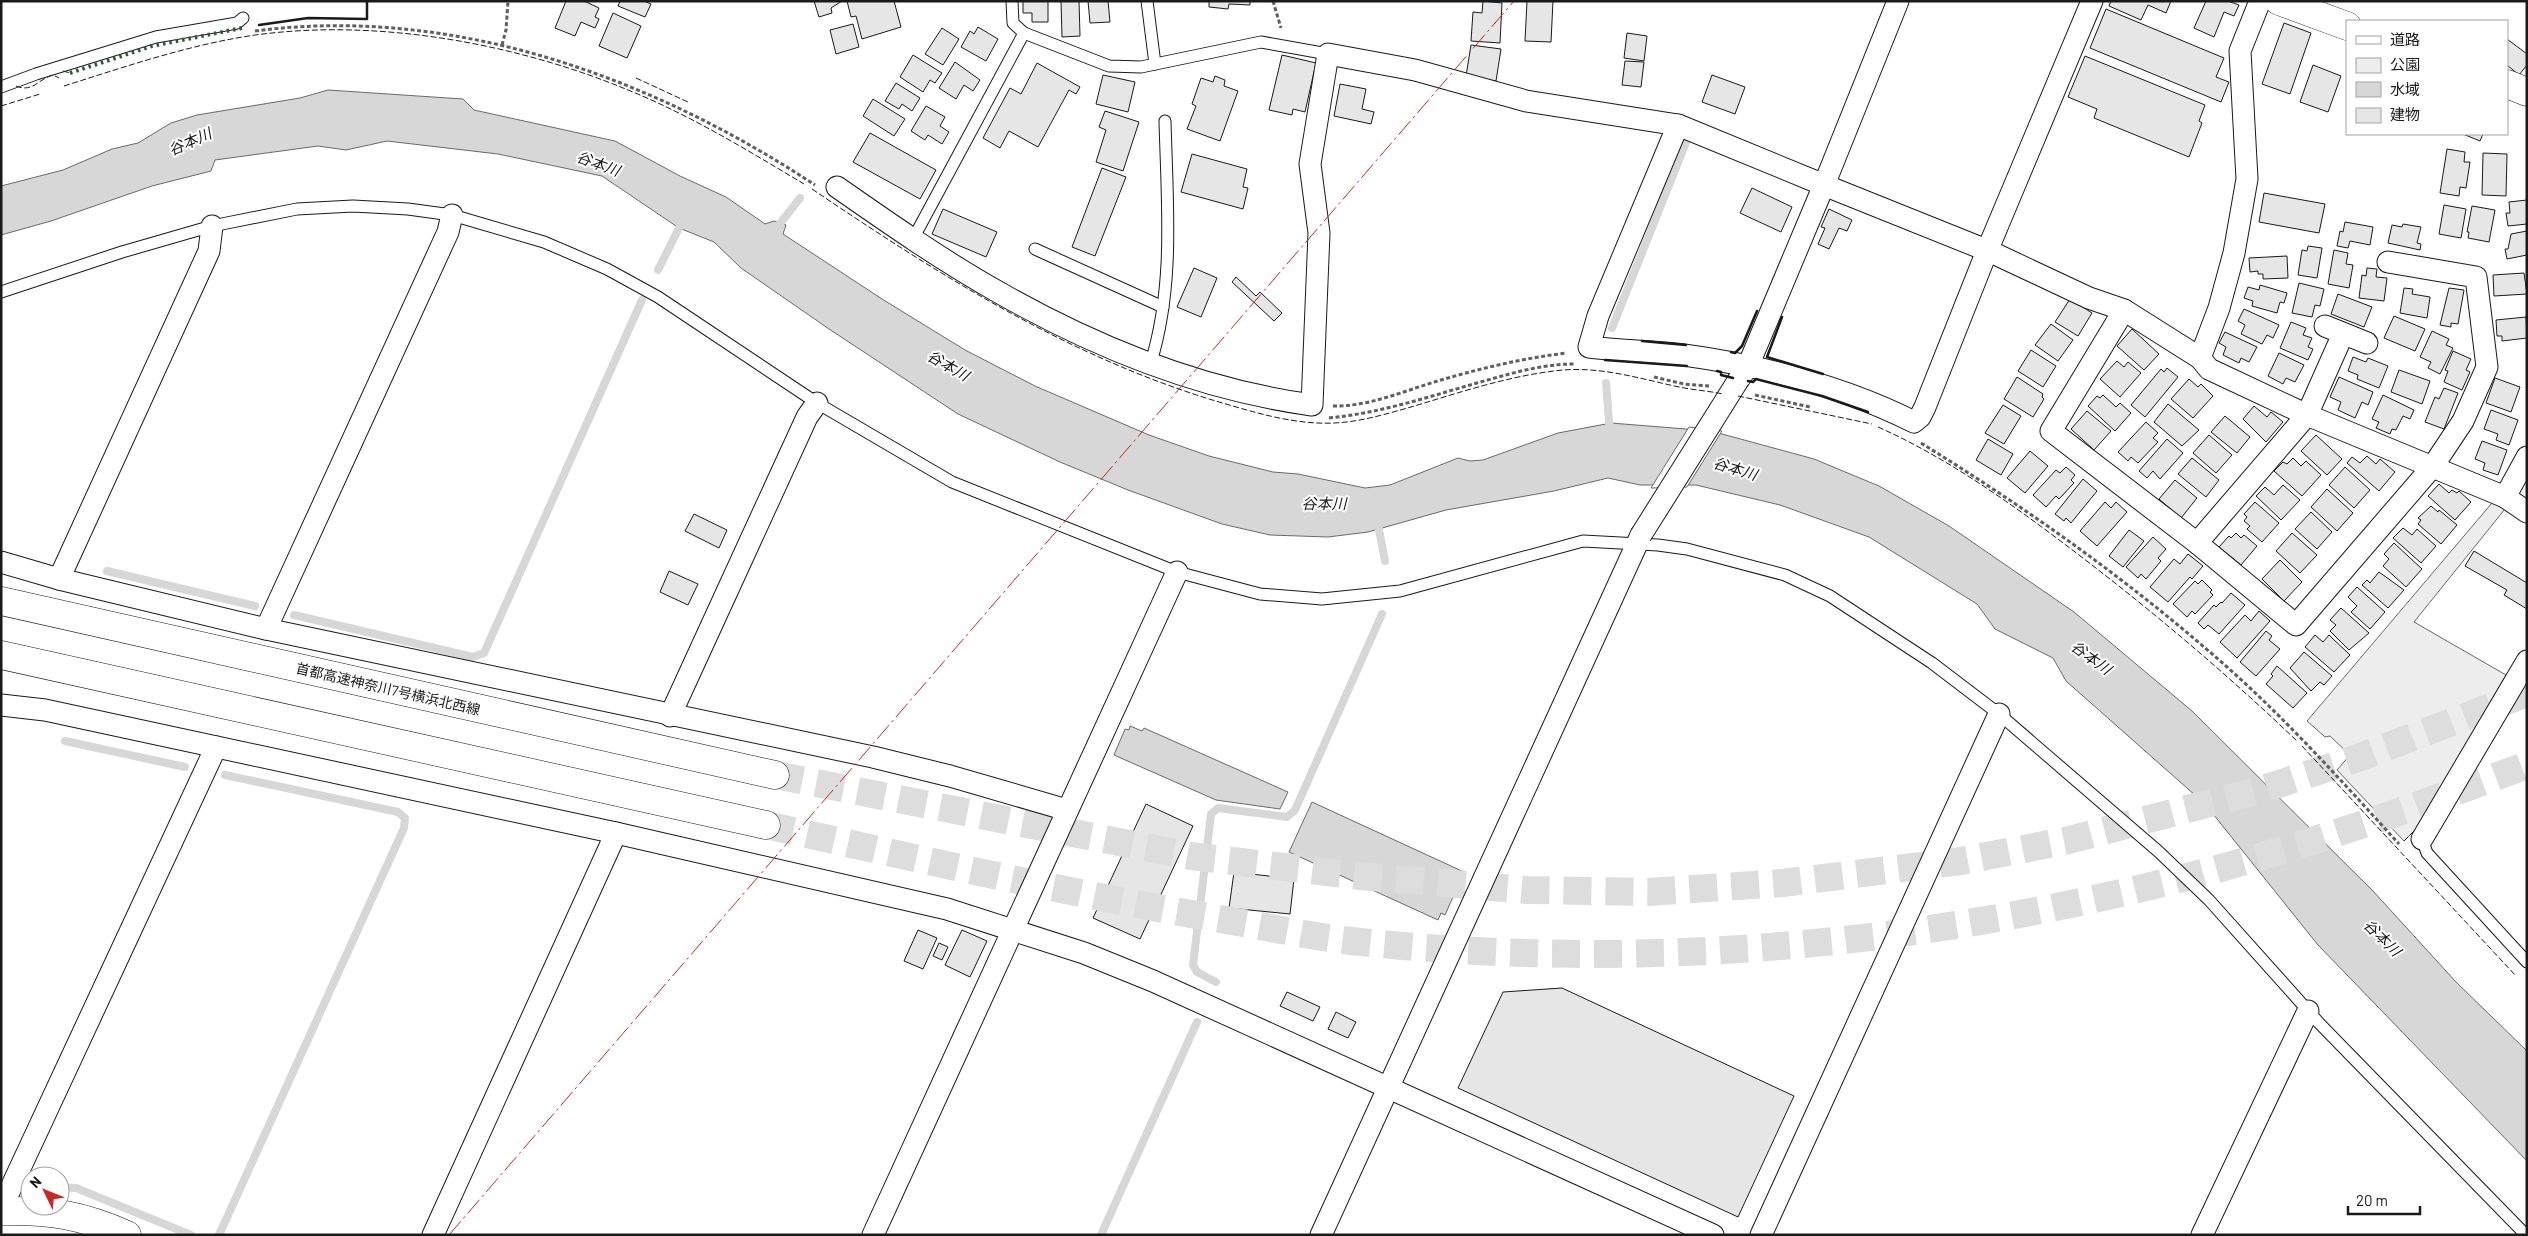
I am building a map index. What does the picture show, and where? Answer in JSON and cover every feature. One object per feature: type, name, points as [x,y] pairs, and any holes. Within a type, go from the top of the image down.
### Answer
[{"type":"main road","points":[[2279,1],[2346,26]]},
{"type":"main road","points":[[2508,84],[2527,92]]},
{"type":"main road","name":"首都高速神奈川7号横浜北西線","points":[[1,601],[775,775]]},
{"type":"main road","points":[[7,656],[766,825]]},
{"type":"main road","points":[[1,1210],[65,1213],[127,1235]]},
{"type":"street","points":[[1321,1235],[1640,539],[1744,372],[1824,185],[1898,1]]},
{"type":"street","points":[[1678,125],[1598,316],[1589,347],[1683,355],[1744,372],[1845,391],[1914,422],[1920,417],[1925,407],[1987,251],[2092,1]]},
{"type":"street","points":[[2200,358],[2219,308],[2234,253],[2247,179],[2240,51],[2260,1]]},
{"type":"street","points":[[838,188],[913,239],[1000,293],[1076,331],[1196,380],[1278,400],[1312,405],[1319,233],[1310,164],[1328,54],[1414,70],[1526,101],[1678,125],[1987,251],[2089,298],[2124,310],[2200,358],[2209,369],[2307,415],[2505,497],[2527,512]]},
{"type":"street","points":[[266,629],[448,232],[452,215]]},
{"type":"street","points":[[59,579],[209,251],[212,226]]},
{"type":"street","points":[[2124,310],[2051,431],[2197,543],[2296,625],[2433,466],[2463,421],[2487,367],[2476,277],[2388,262]]},
{"type":"street","points":[[2197,543],[2307,415],[2334,330],[2367,342]]},
{"type":"street","points":[[670,716],[802,426],[817,403]]},
{"type":"street","points":[[2505,497],[2527,457]]},
{"type":"street","points":[[1,562],[59,579],[266,629],[670,716],[873,757],[950,776],[1067,810]]},
{"type":"street","points":[[873,1235],[1177,572]]},
{"type":"street","points":[[2422,840],[2527,661]]},
{"type":"street","points":[[1,705],[45,710],[216,746],[616,833],[947,909],[1084,953],[1153,981],[1388,1086],[1712,1235]]},
{"type":"street","points":[[1761,1235],[1999,714]]},
{"type":"street","points":[[1,1210],[216,746]]},
{"type":"street","points":[[433,1235],[616,833]]},
{"type":"street","points":[[2202,1235],[2308,1011]]},
{"type":"lane","points":[[1012,1],[1013,23],[1024,32],[1109,66],[1141,67],[1261,42],[1328,54]]},
{"type":"lane","points":[[1147,1],[1155,64]]},
{"type":"lane","points":[[1,87],[36,74],[156,37],[237,22],[243,18]]},
{"type":"lane","points":[[913,239],[1024,32]]},
{"type":"lane","points":[[1151,362],[1163,307],[1168,250],[1165,121]]},
{"type":"lane","points":[[1,292],[122,252],[212,226],[297,209],[353,206],[408,209],[452,215],[544,242],[607,269],[658,297],[817,403],[952,482],[1177,572],[1260,594],[1322,599],[1400,591],[1583,541],[1640,539],[1687,549],[1785,575],[1830,596],[1932,664],[1999,714],[2160,852],[2209,900],[2308,1011],[2526,1235]]},
{"type":"lane","points":[[1035,249],[1163,307]]},
{"type":"lane","points":[[2422,840],[2427,853],[2527,962]]},
{"type":"path","points":[[502,45],[506,30],[508,1]]},
{"type":"path","points":[[1273,1],[1288,48]]},
{"type":"path","points":[[1312,405],[1340,406],[1363,402],[1526,358],[1573,352],[1589,347]]},
{"type":"green space","points":[[2492,503],[2505,509],[2414,622],[2506,675],[2419,826],[2404,841],[2337,770],[2350,755],[2330,736],[2325,737],[2307,721]]},
{"type":"water","name":"谷本川","points":[[328,90],[463,99],[474,110],[615,141],[680,176],[726,197],[765,224],[774,221],[786,225],[783,234],[882,299],[965,350],[1035,386],[1149,435],[1209,456],[1273,472],[1298,474],[1365,488],[1390,485],[1458,458],[1470,461],[1483,460],[1558,433],[1611,423],[1711,431],[1814,459],[1879,486],[1949,526],[2074,612],[2192,711],[2373,891],[2456,982],[2527,1051],[2527,1161],[2318,945],[2205,804],[2066,681],[2053,658],[1995,629],[1977,604],[1869,537],[1780,505],[1696,485],[1640,485],[1608,478],[1554,491],[1446,510],[1368,532],[1328,537],[1270,535],[1222,524],[1128,490],[1060,462],[958,414],[741,268],[714,242],[679,228],[602,176],[498,154],[387,141],[346,150],[318,146],[215,160],[211,171],[152,186],[51,221],[1,235],[1,186],[63,170],[112,149],[138,143],[171,123],[197,115],[300,98]]},
{"type":"water","points":[[1130,726],[1142,731],[1144,728],[1288,792],[1280,809],[1216,800],[1114,755],[1125,729],[1129,730]]},
{"type":"water","points":[[1312,802],[1464,872],[1445,915],[1441,913],[1438,920],[1289,852]]},
{"type":"pier","points":[[1689,427],[1722,431],[1687,487],[1651,488]]},
{"type":"building","points":[[566,1],[584,1],[599,8],[595,17],[599,19],[595,28],[581,22],[575,36],[555,28]]},
{"type":"building","points":[[620,1],[644,1],[651,4],[645,17],[618,6]]},
{"type":"building","points":[[814,1],[842,1],[831,8],[832,13],[819,17]]},
{"type":"building","points":[[847,1],[894,1],[901,27],[862,39],[856,16],[851,17]]},
{"type":"building","points":[[1023,1],[1048,1],[1048,22],[1032,22],[1032,13],[1023,13]]},
{"type":"building","points":[[1061,1],[1079,1],[1080,36],[1062,37]]},
{"type":"building","points":[[1088,1],[1108,1],[1110,22],[1090,23]]},
{"type":"building","points":[[1209,1],[1250,1],[1250,5],[1229,4],[1228,9],[1209,7]]},
{"type":"building","points":[[1483,1],[1502,3],[1500,43],[1471,41],[1473,12],[1482,13]]},
{"type":"building","points":[[1527,1],[1553,1],[1551,42],[1525,41]]},
{"type":"building","points":[[2111,1],[2171,1],[2166,13],[2148,5],[2141,20],[2109,6]]},
{"type":"building","points":[[2206,1],[2228,1],[2239,5],[2234,16],[2224,12],[2214,37],[2194,28]]},
{"type":"building","points":[[2106,9],[2224,58],[2216,77],[2229,82],[2221,102],[2090,48]]},
{"type":"building","points":[[613,13],[641,26],[627,58],[599,46]]},
{"type":"building","points":[[2284,23],[2311,33],[2290,94],[2262,84]]},
{"type":"building","points":[[853,24],[859,47],[836,54],[830,30]]},
{"type":"building","points":[[978,27],[998,39],[986,61],[961,47],[970,31],[974,34]]},
{"type":"building","points":[[942,28],[959,39],[943,65],[925,54]]},
{"type":"building","points":[[1627,33],[1647,36],[1644,61],[1624,58]]},
{"type":"building","points":[[2508,40],[2527,54],[2527,65],[2519,75],[2508,66]]},
{"type":"building","points":[[1471,45],[1501,49],[1496,81],[1466,76]]},
{"type":"building","points":[[913,55],[942,73],[935,83],[930,80],[923,92],[900,77]]},
{"type":"building","points":[[1282,55],[1316,63],[1305,112],[1293,109],[1292,115],[1269,110]]},
{"type":"building","points":[[2085,56],[2205,105],[2199,121],[2202,123],[2189,157],[2094,118],[2097,109],[2068,97]]},
{"type":"building","points":[[1625,61],[1644,62],[1641,87],[1622,85]]},
{"type":"building","points":[[955,62],[980,80],[973,91],[964,85],[956,99],[939,88]]},
{"type":"building","points":[[1037,63],[1080,87],[1076,94],[1069,90],[1038,147],[1009,131],[1000,148],[983,138],[1010,88],[1021,94]]},
{"type":"building","points":[[2313,65],[2341,76],[2328,112],[2300,102]]},
{"type":"building","points":[[1103,75],[1135,82],[1128,112],[1096,104]]},
{"type":"building","points":[[1712,75],[1745,87],[1735,114],[1702,102]]},
{"type":"building","points":[[1215,76],[1225,80],[1224,86],[1238,91],[1220,141],[1187,129],[1196,106],[1192,104],[1201,78],[1213,82]]},
{"type":"building","points":[[896,83],[920,98],[912,111],[902,104],[899,109],[885,101]]},
{"type":"building","points":[[1340,84],[1366,89],[1362,109],[1374,112],[1371,124],[1334,116]]},
{"type":"building","points":[[873,99],[905,119],[894,136],[863,116]]},
{"type":"building","points":[[926,106],[945,117],[940,126],[949,132],[942,144],[928,135],[925,140],[911,131]]},
{"type":"building","points":[[1105,111],[1139,122],[1123,171],[1096,162],[1106,130],[1099,127]]},
{"type":"building","points":[[870,133],[936,170],[920,199],[853,162]]},
{"type":"building","points":[[2465,135],[2483,135],[2480,141]]},
{"type":"building","points":[[2447,149],[2465,152],[2464,162],[2470,162],[2466,188],[2460,187],[2459,196],[2440,193]]},
{"type":"building","points":[[2483,153],[2507,154],[2506,196],[2482,195]]},
{"type":"building","points":[[1192,154],[1247,169],[1243,187],[1248,188],[1243,209],[1181,192]]},
{"type":"building","points":[[1102,168],[1126,177],[1095,256],[1072,247]]},
{"type":"building","points":[[1752,188],[1792,207],[1781,232],[1740,213]]},
{"type":"building","points":[[2264,193],[2325,204],[2319,233],[2259,222]]},
{"type":"building","points":[[2527,200],[2527,224],[2508,226],[2506,213],[2510,213],[2509,202]]},
{"type":"building","points":[[2444,205],[2466,209],[2461,238],[2439,234]]},
{"type":"building","points":[[2472,206],[2495,210],[2489,242],[2468,238],[2469,232],[2467,232]]},
{"type":"building","points":[[943,209],[997,232],[986,257],[932,234]]},
{"type":"building","points":[[1829,209],[1852,220],[1847,231],[1839,228],[1829,249],[1818,244],[1825,228],[1821,227]]},
{"type":"building","points":[[2345,222],[2373,227],[2370,245],[2350,241],[2348,248],[2337,246],[2340,231],[2343,232]]},
{"type":"building","points":[[2403,224],[2421,227],[2417,243],[2421,244],[2420,250],[2388,243],[2392,225],[2402,227]]},
{"type":"building","points":[[2527,231],[2527,255],[2507,259],[2505,249],[2508,249],[2511,234]]},
{"type":"building","points":[[2308,246],[2322,248],[2317,278],[2298,275],[2302,250],[2307,251]]},
{"type":"building","points":[[2334,250],[2348,253],[2346,264],[2353,265],[2349,288],[2328,284]]},
{"type":"building","points":[[2287,256],[2288,278],[2263,279],[2263,274],[2258,274],[2258,271],[2250,272],[2249,258]]},
{"type":"building","points":[[1194,268],[1217,278],[1201,317],[1177,307]]},
{"type":"building","points":[[2367,268],[2377,269],[2376,277],[2387,278],[2384,301],[2359,298],[2362,275],[2366,276]]},
{"type":"building","points":[[2524,273],[2527,294],[2494,296],[2493,275]]},
{"type":"building","points":[[1236,277],[1256,296],[1260,292],[1282,313],[1274,321],[1232,282]]},
{"type":"building","points":[[2299,283],[2324,289],[2320,306],[2315,305],[2312,317],[2292,313]]},
{"type":"building","points":[[2260,285],[2287,293],[2284,303],[2280,302],[2277,313],[2252,306],[2253,301],[2244,298],[2248,287],[2259,290]]},
{"type":"building","points":[[2404,288],[2413,289],[2412,294],[2430,297],[2427,318],[2400,313]]},
{"type":"building","points":[[2449,288],[2464,290],[2458,324],[2451,323],[2451,327],[2440,325]]},
{"type":"building","points":[[2338,294],[2372,307],[2364,327],[2331,314]]},
{"type":"building","points":[[2070,299],[2092,313],[2078,336],[2055,322]]},
{"type":"building","points":[[2244,309],[2279,325],[2273,338],[2267,335],[2262,344],[2241,334],[2245,325],[2238,321]]},
{"type":"building","points":[[2394,316],[2425,329],[2415,351],[2384,338]]},
{"type":"building","points":[[2526,317],[2527,338],[2502,341],[2502,336],[2497,336],[2496,320]]},
{"type":"building","points":[[2291,322],[2306,328],[2303,335],[2312,338],[2308,347],[2313,349],[2308,360],[2280,348]]},
{"type":"building","points":[[2051,324],[2073,340],[2058,361],[2035,345]]},
{"type":"building","points":[[2132,329],[2159,354],[2144,370],[2117,346]]},
{"type":"building","points":[[2432,331],[2449,339],[2446,345],[2453,348],[2440,374],[2428,368],[2431,362],[2420,357]]},
{"type":"building","points":[[2225,332],[2257,347],[2249,362],[2241,358],[2239,363],[2223,355],[2226,347],[2219,343]]},
{"type":"building","points":[[2031,350],[2056,366],[2043,387],[2018,371]]},
{"type":"building","points":[[2453,351],[2471,359],[2466,370],[2470,372],[2462,390],[2444,382],[2448,371],[2445,370]]},
{"type":"building","points":[[2279,353],[2304,365],[2295,382],[2286,378],[2283,384],[2268,376]]},
{"type":"building","points":[[2353,357],[2366,362],[2368,358],[2388,366],[2379,388],[2357,379],[2358,375],[2348,371]]},
{"type":"building","points":[[2117,361],[2124,367],[2128,362],[2141,373],[2120,397],[2100,379]]},
{"type":"building","points":[[2167,368],[2178,377],[2145,417],[2131,405],[2161,369],[2164,372]]},
{"type":"building","points":[[2399,370],[2430,381],[2422,404],[2391,392]]},
{"type":"building","points":[[2017,377],[2043,394],[2042,397],[2044,399],[2033,417],[2004,399]]},
{"type":"building","points":[[2339,377],[2373,392],[2368,405],[2362,402],[2355,418],[2338,410],[2341,402],[2330,397]]},
{"type":"building","points":[[2495,378],[2520,387],[2511,412],[2486,403]]},
{"type":"building","points":[[2189,379],[2198,387],[2201,384],[2213,396],[2193,418],[2171,399]]},
{"type":"building","points":[[2444,388],[2458,393],[2444,429],[2425,422],[2435,397],[2439,399]]},
{"type":"building","points":[[2103,395],[2116,407],[2120,403],[2131,413],[2115,431],[2088,406],[2097,396],[2100,398]]},
{"type":"building","points":[[2383,395],[2414,410],[2410,419],[2403,416],[2396,430],[2392,429],[2390,434],[2376,428],[2379,422],[2372,419]]},
{"type":"building","points":[[2168,404],[2199,430],[2182,446],[2154,422]]},
{"type":"building","points":[[2003,405],[2021,416],[2004,444],[1985,433]]},
{"type":"building","points":[[2254,406],[2267,417],[2271,412],[2283,422],[2266,442],[2243,419]]},
{"type":"building","points":[[2491,410],[2518,420],[2509,445],[2496,440],[2498,434],[2484,429]]},
{"type":"building","points":[[2087,411],[2111,431],[2094,450],[2071,429]]},
{"type":"building","points":[[2225,416],[2250,437],[2237,453],[2211,432]]},
{"type":"building","points":[[2146,422],[2158,433],[2153,438],[2158,442],[2138,463],[2131,457],[2128,461],[2118,452]]},
{"type":"building","points":[[2209,435],[2232,455],[2216,473],[2193,453]]},
{"type":"building","points":[[2316,435],[2342,459],[2327,475],[2301,451]]},
{"type":"building","points":[[1988,439],[2013,454],[2001,475],[1976,460]]},
{"type":"building","points":[[2167,439],[2183,453],[2160,479],[2153,471],[2147,478],[2139,471]]},
{"type":"building","points":[[2482,441],[2507,450],[2498,475],[2483,470],[2485,463],[2475,459]]},
{"type":"building","points":[[2030,451],[2048,466],[2025,493],[2007,478]]},
{"type":"building","points":[[2367,456],[2376,464],[2380,459],[2395,472],[2379,491],[2347,463],[2352,457],[2360,463]]},
{"type":"building","points":[[2192,458],[2219,480],[2206,497],[2178,474]]},
{"type":"building","points":[[2293,458],[2301,466],[2306,461],[2321,475],[2302,496],[2274,471],[2283,462],[2287,464]]},
{"type":"building","points":[[2066,467],[2075,475],[2071,480],[2074,483],[2059,499],[2056,496],[2046,507],[2033,495],[2056,470],[2060,473]]},
{"type":"building","points":[[2345,467],[2370,490],[2354,508],[2329,485]]},
{"type":"building","points":[[2083,479],[2097,491],[2071,523],[2066,518],[2064,521],[2055,514]]},
{"type":"building","points":[[2175,480],[2197,498],[2181,518],[2159,499]]},
{"type":"building","points":[[2439,484],[2449,493],[2452,490],[2457,493],[2459,491],[2471,502],[2455,520],[2428,496]]},
{"type":"building","points":[[2283,485],[2300,500],[2281,520],[2256,496],[2265,487],[2274,495]]},
{"type":"building","points":[[2327,489],[2353,513],[2337,531],[2311,507]]},
{"type":"building","points":[[2105,502],[2111,508],[2116,502],[2127,512],[2097,546],[2080,531]]},
{"type":"building","points":[[2255,502],[2279,523],[2262,542],[2247,529],[2250,526],[2244,521],[2247,517],[2244,514]]},
{"type":"building","points":[[2431,506],[2457,525],[2441,544],[2418,524],[2421,520],[2418,518]]},
{"type":"building","points":[[2311,512],[2332,532],[2317,549],[2295,529]]},
{"type":"building","points":[[694,514],[727,530],[719,548],[685,531]]},
{"type":"building","points":[[2403,528],[2412,535],[2417,529],[2436,546],[2421,563],[2393,538]]},
{"type":"building","points":[[2129,530],[2144,541],[2123,567],[2109,556]]},
{"type":"building","points":[[2236,533],[2241,538],[2244,535],[2257,546],[2241,565],[2219,547],[2229,536],[2231,538]]},
{"type":"building","points":[[2292,533],[2317,555],[2300,573],[2276,551]]},
{"type":"building","points":[[2153,537],[2166,549],[2158,558],[2161,561],[2146,579],[2141,574],[2138,578],[2126,567]]},
{"type":"building","points":[[2394,543],[2422,569],[2406,587],[2383,566],[2389,559],[2384,554]]},
{"type":"building","points":[[2474,551],[2527,583],[2527,609],[2504,595],[2507,590],[2465,566]]},
{"type":"building","points":[[2188,554],[2203,566],[2192,579],[2190,577],[2168,602],[2150,587],[2174,559],[2180,564]]},
{"type":"building","points":[[2280,560],[2302,582],[2284,601],[2262,579]]},
{"type":"building","points":[[669,571],[698,584],[688,605],[660,592]]},
{"type":"building","points":[[2379,572],[2404,590],[2388,608],[2362,585],[2367,580],[2370,583]]},
{"type":"building","points":[[2202,580],[2212,590],[2210,592],[2213,595],[2195,614],[2192,611],[2187,617],[2173,604],[2195,581],[2198,584]]},
{"type":"building","points":[[2357,587],[2385,612],[2370,629],[2351,612],[2357,606],[2348,597]]},
{"type":"building","points":[[2231,593],[2245,605],[2219,634],[2208,625],[2204,629],[2198,623],[2214,605],[2216,607],[2222,603]]},
{"type":"building","points":[[2341,608],[2369,633],[2349,650],[2330,631],[2336,625],[2330,620]]},
{"type":"building","points":[[2259,611],[2270,621],[2237,658],[2220,642],[2245,615],[2251,621]]},
{"type":"building","points":[[2266,631],[2272,636],[2269,640],[2280,649],[2256,676],[2240,662]]},
{"type":"building","points":[[2315,635],[2323,642],[2329,635],[2350,655],[2334,672],[2305,647]]},
{"type":"building","points":[[2304,652],[2332,676],[2324,685],[2320,682],[2311,691],[2290,668]]},
{"type":"building","points":[[2277,666],[2307,693],[2293,708],[2266,684],[2273,676],[2271,674]]},
{"type":"building","points":[[1146,804],[1193,826],[1140,939],[1093,918]]},
{"type":"building","points":[[1234,872],[1294,879],[1290,914],[1229,908]]},
{"type":"building","points":[[918,930],[937,938],[923,969],[904,961]]},
{"type":"building","points":[[962,930],[987,941],[970,977],[945,965]]},
{"type":"building","points":[[939,943],[948,947],[942,960],[933,956]]},
{"type":"building","points":[[1562,988],[1794,1096],[1738,1217],[1458,1088],[1503,992]]},
{"type":"building","points":[[1287,992],[1320,1007],[1313,1021],[1280,1006]]},
{"type":"building","points":[[1336,1012],[1356,1022],[1348,1038],[1328,1029]]},
{"type":"waterway","points":[[1612,328],[1687,140]]},
{"type":"waterway","points":[[775,230],[800,198]]},
{"type":"waterway","points":[[658,270],[683,220]]},
{"type":"waterway","points":[[294,615],[473,657],[484,653],[642,300]]},
{"type":"waterway","points":[[1606,383],[1610,433]]},
{"type":"waterway","points":[[1377,519],[1385,561]]},
{"type":"waterway","points":[[107,571],[255,606]]},
{"type":"waterway","points":[[1216,982],[1197,972],[1193,965],[1211,814],[1218,808],[1287,817],[1295,810],[1382,614]]},
{"type":"waterway","points":[[65,741],[185,767]]},
{"type":"waterway","points":[[219,1235],[404,828],[405,818],[398,812],[225,775]]},
{"type":"waterway","points":[[1101,1235],[1197,1022]]},
{"type":"waterway","points":[[70,1188],[76,1188],[191,1235]]},
{"type":"tunnel","points":[[775,775],[1191,856],[1360,876],[1527,890],[1648,892],[1782,883],[1961,861],[2065,841],[2260,790],[2358,758],[2527,693]]},
{"type":"tunnel","points":[[766,825],[1053,887],[1168,910],[1335,939],[1455,950],[1558,954],[1662,953],[1766,947],[1869,937],[1972,922],[2074,903],[2175,880],[2264,856],[2396,813],[2527,765]]},
{"type":"hedge","points":[[70,73],[152,46],[242,28]]},
{"type":"fence","points":[[64,86],[185,49],[226,40],[275,33],[326,30],[378,31],[430,36],[482,45],[533,57],[582,72],[628,90],[674,110],[804,184]]},
{"type":"fence","points":[[63,71],[70,73]]},
{"type":"fence","points":[[16,86],[22,88],[31,87],[53,75],[59,78]]},
{"type":"fence","points":[[636,78],[690,103]]},
{"type":"fence","points":[[1,106],[40,94]]},
{"type":"fence","points":[[812,189],[954,281],[1052,335],[1103,359],[1155,380],[1209,399],[1271,416],[1318,423],[1353,421],[1392,412],[1500,381],[1570,370],[1617,373],[1679,387],[1723,394]]},
{"type":"fence","points":[[1738,396],[1872,424]]},
{"type":"fence","points":[[1878,427],[1957,469],[2055,537],[2108,577],[2191,646],[2298,742]]},
{"type":"fence","points":[[2302,746],[2516,976]]},
{"type":"fence","points":[[2404,841],[2416,829]]},
{"type":"wall","points":[[259,25],[308,18],[367,19],[367,1]]},
{"type":"wall","points":[[1731,352],[1735,353],[1742,346],[1757,311]]},
{"type":"wall","points":[[1782,317],[1767,357],[1823,374]]},
{"type":"wall","points":[[1642,341],[1686,345]]},
{"type":"wall","points":[[1605,360],[1687,366]]},
{"type":"wall","points":[[1717,371],[1721,372],[1721,375],[1733,378]]},
{"type":"wall","points":[[1748,381],[1753,382],[1756,379],[1822,396],[1868,412]]},
{"type":"power","points":[[449,1235],[1514,1]]}]
